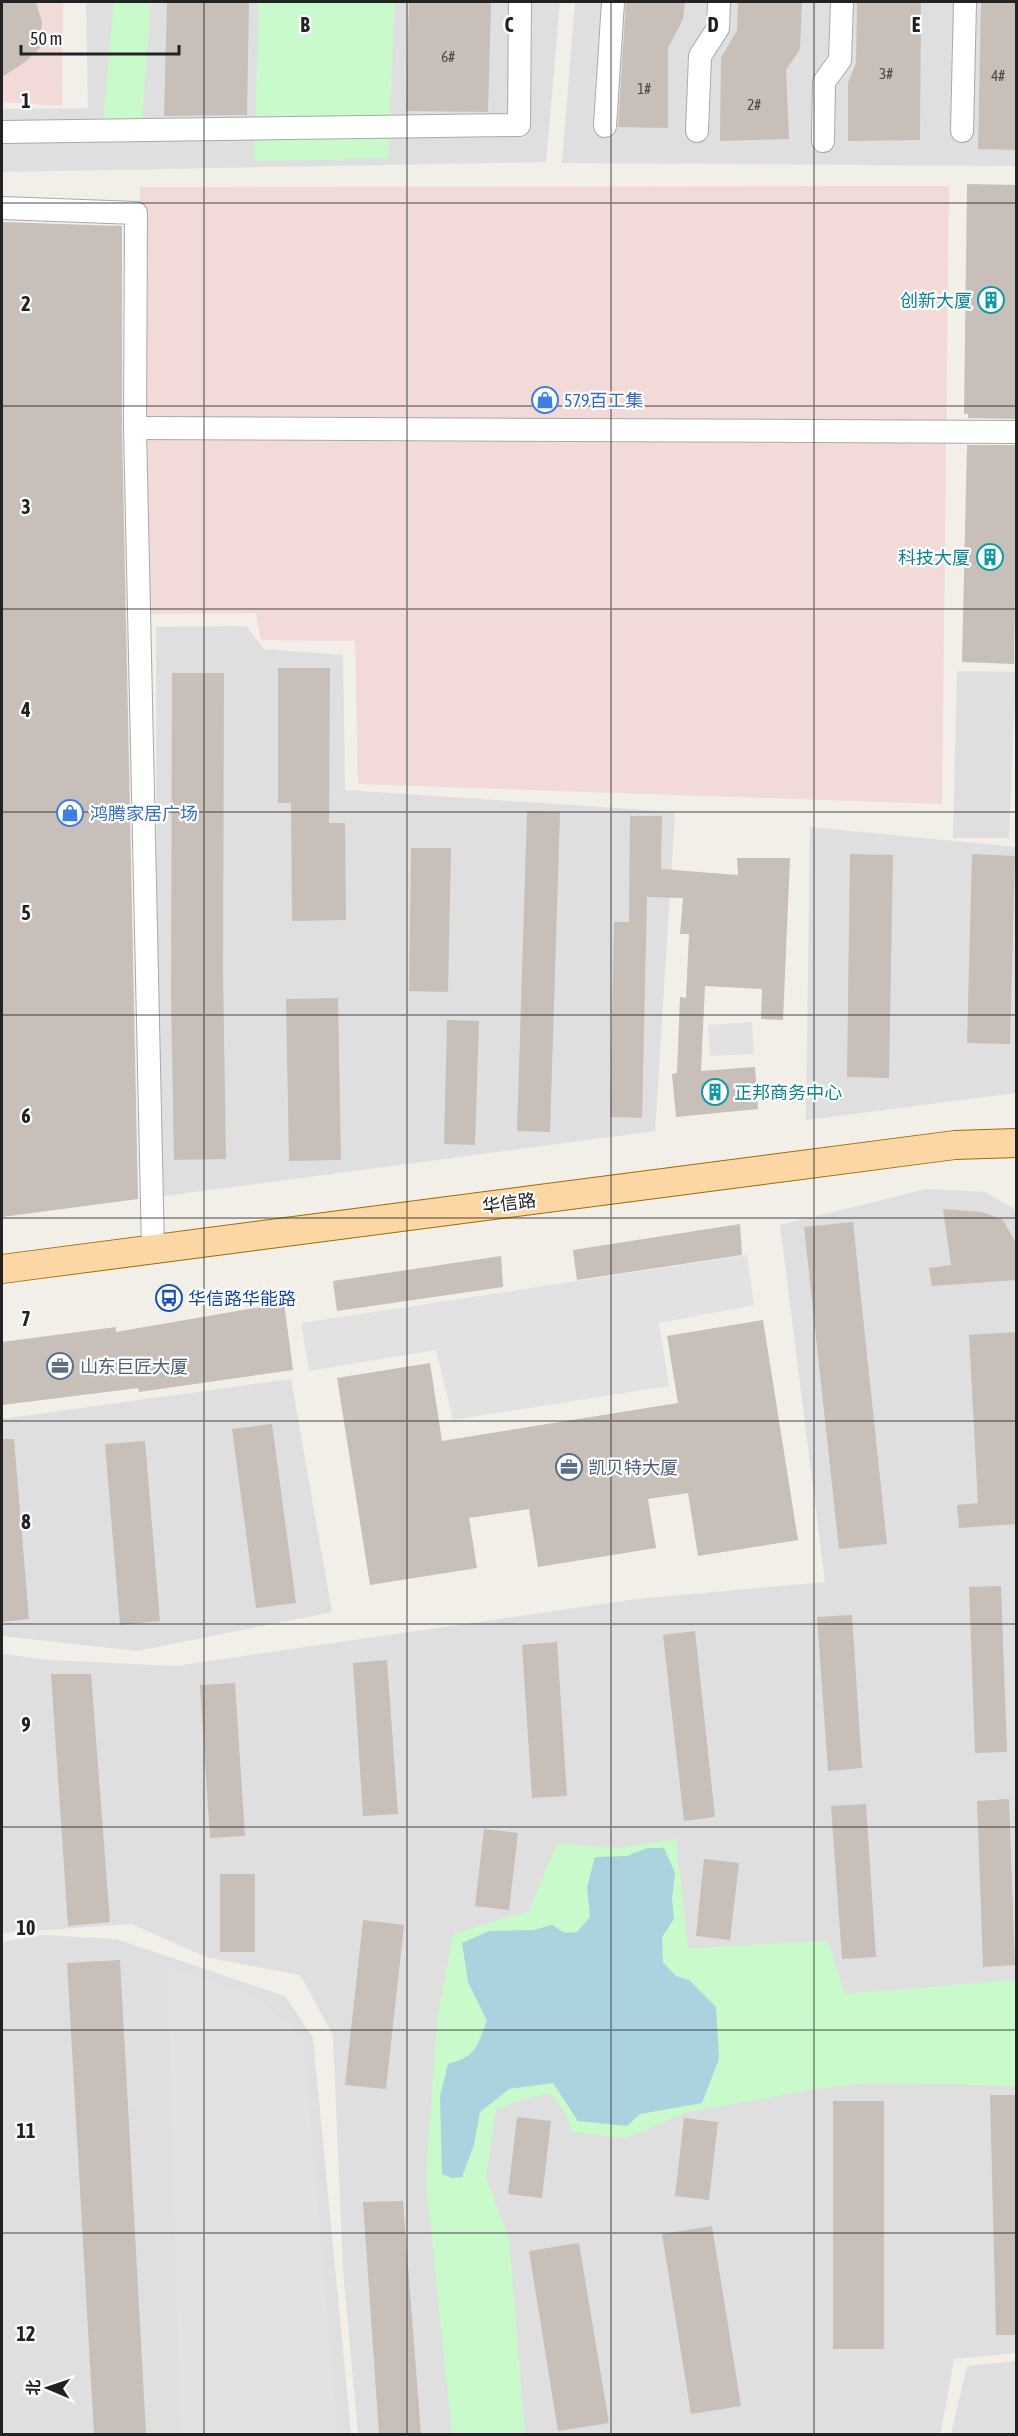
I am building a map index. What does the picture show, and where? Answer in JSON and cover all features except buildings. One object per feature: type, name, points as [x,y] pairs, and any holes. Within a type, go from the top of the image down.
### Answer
[{"type":"main road","name":"华信路","points":[[2,1269],[955,1145],[1017,1143]]},
{"type":"street","points":[[2,132],[519,125],[520,2]]},
{"type":"street","points":[[605,126],[613,2]]},
{"type":"street","points":[[697,131],[700,56],[718,28],[718,2]]},
{"type":"street","points":[[823,141],[824,82],[840,60],[842,2]]},
{"type":"street","points":[[962,131],[965,2]]},
{"type":"street","points":[[2,208],[136,213],[135,428],[153,1250]]},
{"type":"street","points":[[135,428],[1017,432]]},
{"type":"shaded area","points":[[36,2],[63,2],[62,106],[2,102],[2,76],[25,62],[40,48],[42,22]]},
{"type":"shaded area","points":[[86,2],[560,2],[546,162],[2,172],[2,109],[88,108]]},
{"type":"shaded area","points":[[575,2],[1016,2],[1016,166],[562,163]]},
{"type":"shaded area","name":"579百工集","points":[[949,186],[942,804],[358,784],[355,641],[261,640],[256,613],[147,614],[140,187]]},
{"type":"shaded area","points":[[246,626],[264,649],[343,655],[345,790],[675,812],[655,1131],[157,1197],[156,627]]},
{"type":"shaded area","points":[[957,671],[1016,672],[1009,838],[953,838]]},
{"type":"shaded area","points":[[810,827],[1016,847],[1016,1093],[806,1120]]},
{"type":"shaded area","points":[[752,1022],[754,1054],[710,1056],[708,1025]]},
{"type":"shaded area","points":[[926,1189],[985,1192],[1016,1210],[1016,2353],[954,2359],[941,2432],[931,2434],[358,2434],[343,2270],[333,2035],[300,1975],[209,1958],[131,1924],[2,1933],[2,1654],[50,1660],[175,1666],[637,1599],[825,1582],[780,1225]]},
{"type":"shaded area","points":[[747,1255],[754,1305],[659,1323],[669,1386],[453,1420],[436,1350],[309,1371],[301,1323]]},
{"type":"shaded area","points":[[291,1379],[332,1612],[137,1651],[2,1636],[2,1419]]},
{"type":"shaded area","points":[[43,1935],[116,1939],[285,1996],[313,2038],[351,2434],[2,2434],[2,1942]]},
{"type":"shaded area","points":[[167,1968],[261,1999],[304,2040],[338,2434],[180,2434]]},
{"type":"shaded area","points":[[1016,2361],[1016,2434],[951,2434],[967,2366]]},
{"type":"green space","points":[[114,2],[151,2],[141,132],[102,131]]},
{"type":"green space","points":[[259,2],[395,2],[388,158],[254,161]]},
{"type":"green space","points":[[676,1839],[688,1948],[828,1941],[845,1994],[1016,1980],[1016,2086],[871,2083],[815,2089],[684,2113],[627,2138],[572,2132],[565,2112],[550,2093],[523,2099],[496,2110],[486,2177],[509,2238],[525,2434],[452,2434],[426,2180],[437,2019],[453,1934],[529,1911],[557,1844],[619,1848]]},
{"type":"water","points":[[647,1848],[664,1848],[675,1873],[672,1899],[674,1919],[662,1937],[663,1962],[676,1976],[689,1980],[716,2007],[719,2059],[702,2103],[640,2114],[627,2126],[578,2121],[553,2083],[509,2089],[480,2112],[474,2145],[462,2177],[452,2178],[442,2174],[440,2096],[448,2064],[458,2061],[474,2050],[487,2021],[468,1982],[462,1943],[489,1931],[534,1930],[552,1925],[565,1933],[577,1932],[590,1917],[587,1887],[595,1857],[627,1856]]},
{"type":"place","name":"创新大厦","points":[[991,300]]},
{"type":"place","name":"579百工集","points":[[545,400]]},
{"type":"place","name":"科技大厦","points":[[990,557]]},
{"type":"place","name":"鸿腾家居广场","points":[[70,813]]},
{"type":"place","name":"正邦商务中心","points":[[715,1092]]},
{"type":"place","name":"华信路华能路","points":[[169,1298]]},
{"type":"place","name":"山东巨匠大厦","points":[[60,1366]]},
{"type":"place","name":"凯贝特大厦","points":[[569,1467]]}]
